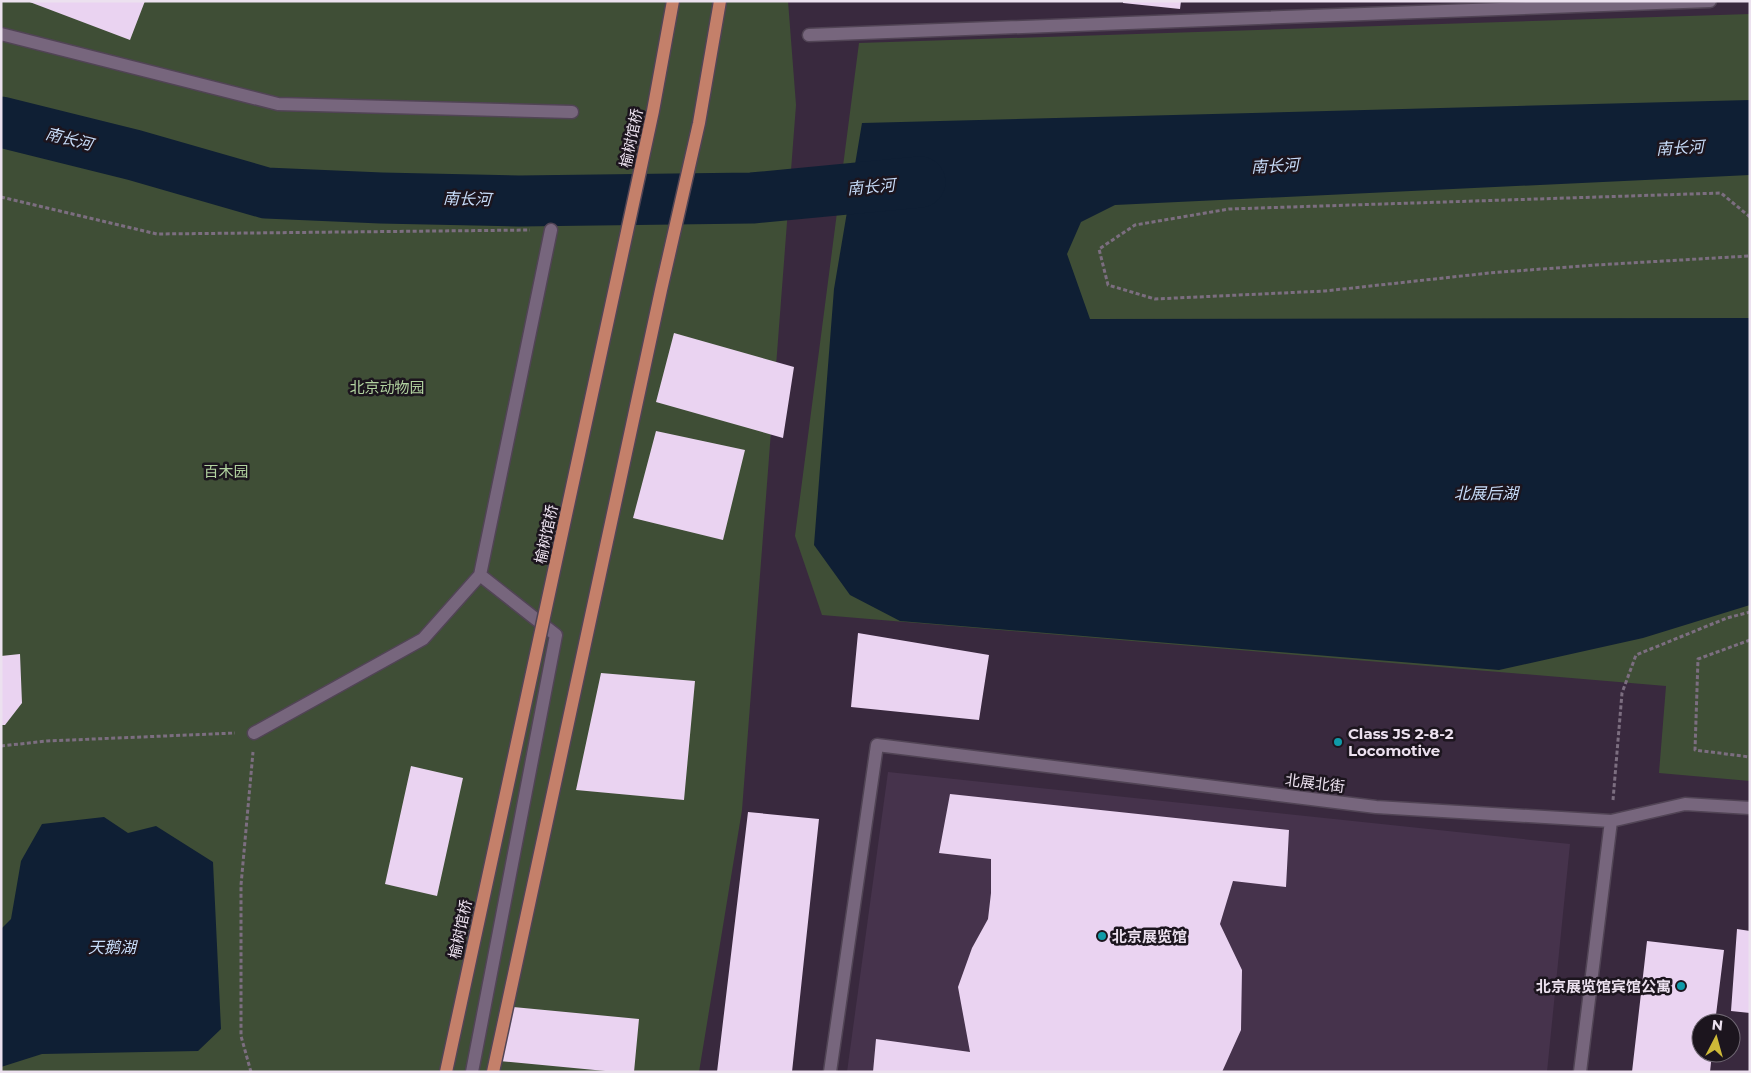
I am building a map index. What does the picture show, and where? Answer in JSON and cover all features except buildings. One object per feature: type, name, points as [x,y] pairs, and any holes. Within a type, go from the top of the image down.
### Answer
[{"type":"main road","name":"榆树馆桥","points":[[446,1072],[649,130],[673,1]]},
{"type":"main road","points":[[493,1072],[661,290],[699,123],[720,1]]},
{"type":"street","points":[[809,35],[1710,1]]},
{"type":"street","points":[[1,34],[278,104],[572,112]]},
{"type":"street","points":[[254,733],[423,639],[480,574],[551,230]]},
{"type":"street","points":[[472,1072],[556,635],[480,574]]},
{"type":"street","name":"北展北街","points":[[830,1072],[877,745],[1376,807],[1611,820],[1685,804],[1750,808]]},
{"type":"street","points":[[1580,1072],[1611,820]]},
{"type":"path","points":[[1750,217],[1721,193],[1229,209],[1136,224],[1099,248],[1108,284],[1155,299],[1324,291],[1489,273],[1750,256]]},
{"type":"path","points":[[1,197],[157,234],[551,230]]},
{"type":"path","points":[[1611,820],[1622,693],[1636,655],[1727,618],[1750,612]]},
{"type":"path","points":[[1750,640],[1698,659],[1695,750],[1750,757]]},
{"type":"path","points":[[1,746],[48,741],[254,733],[241,885],[241,1036],[252,1072]]},
{"type":"shaded area","name":"北京展览馆","points":[[888,772],[1570,844],[1547,1072],[847,1072]]},
{"type":"green space","name":"北京动物园","points":[[1,1],[788,1],[796,105],[742,810],[699,1072],[1,1072]]},
{"type":"green space","name":"北展后湖","points":[[1750,14],[1750,781],[1659,773],[1666,686],[822,615],[795,536],[859,43]]},
{"type":"water","name":"北展后湖","points":[[1750,100],[1750,175],[1115,205],[1081,222],[1067,254],[1090,319],[1750,318],[1750,605],[1643,638],[1499,670],[900,621],[850,595],[814,545],[834,289],[862,123]]},
{"type":"water","name":"天鹅湖","points":[[104,817],[128,833],[156,826],[213,862],[221,1029],[198,1051],[42,1054],[1,1067],[1,929],[11,919],[21,861],[42,824]]},
{"type":"waterway","name":"南长河","points":[[1,122],[134,155],[266,193],[519,201],[752,198],[920,182]]},
{"type":"place","name":"Class JS 2-8-2 Locomotive","points":[[1338,742]]},
{"type":"place","name":"北京展览馆","points":[[1102,936]]},
{"type":"place","name":"北京展览馆宾馆公寓","points":[[1681,986]]},
{"type":"park label","name":"百木园","points":[[226,471]]}]
